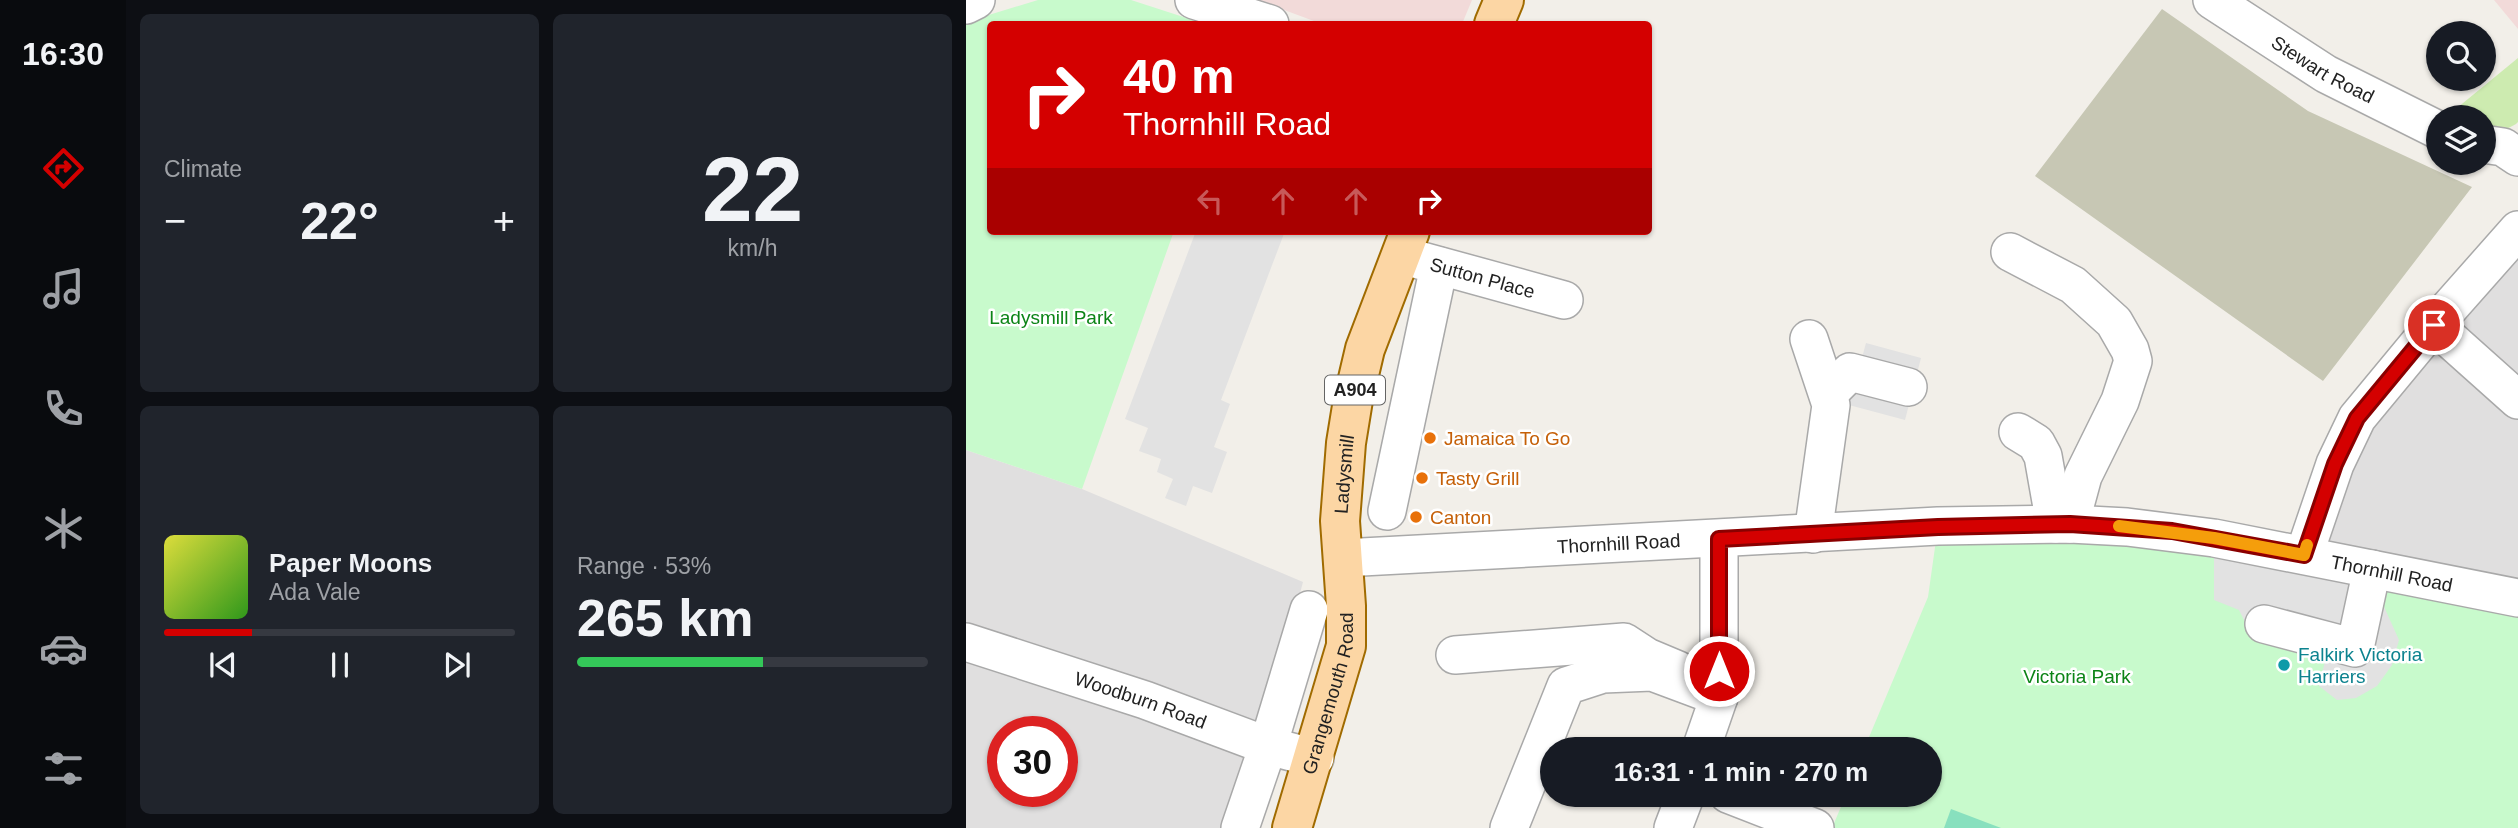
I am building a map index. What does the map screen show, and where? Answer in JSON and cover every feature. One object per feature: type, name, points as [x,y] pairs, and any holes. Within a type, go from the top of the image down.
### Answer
[{"type":"main road","points":[[1495,21],[1504,0]]},
{"type":"main road","name":"Ladysmill","points":[[1343,558],[1340,521],[1346,443],[1353,400],[1365,349],[1405,243]]},
{"type":"main road","name":"Grangemouth Road","points":[[1292,828],[1346,646],[1343,558]]},
{"type":"street","points":[[966,5],[976,0]]},
{"type":"street","points":[[1194,0],[1260,21]]},
{"type":"street","name":"Stewart Road","points":[[2212,0],[2326,74],[2426,124]]},
{"type":"street","points":[[2304,555],[2335,464],[2357,418],[2518,230]]},
{"type":"street","name":"Sutton Place","points":[[1405,243],[1439,266],[1564,300]]},
{"type":"street","points":[[2010,253],[2073,285],[2097,306],[2114,322],[2130,350],[2133,361],[2120,401],[2063,524]]},
{"type":"street","points":[[1387,511],[1439,266]]},
{"type":"street","points":[[2434,325],[2518,400]]},
{"type":"street","points":[[1808,339],[1831,405],[1813,534]]},
{"type":"street","points":[[1828,394],[1850,372],[1908,387]]},
{"type":"street","points":[[2018,432],[2036,443],[2043,456],[2063,524]]},
{"type":"street","name":"Thornhill Road","points":[[1343,558],[1938,527],[2063,524],[2172,531],[2518,598]]},
{"type":"street","points":[[1702,737],[1719,539]]},
{"type":"street","points":[[2264,624],[2355,648],[2372,569]]},
{"type":"street","name":"Grangemouth Road","points":[[1240,828],[1309,610]]},
{"type":"street","name":"Woodburn Road","points":[[966,642],[1144,700],[1268,746],[1314,758]]},
{"type":"street","points":[[1455,655],[1624,642],[1647,657],[1685,673],[1708,693]]},
{"type":"street","points":[[1509,828],[1566,686],[1603,674],[1652,672],[1708,693]]},
{"type":"street","points":[[1673,828],[1681,807]]},
{"type":"street","points":[[1761,807],[1815,828]]},
{"type":"shaded area","points":[[1257,0],[1472,0],[1463,21],[1314,21]]},
{"type":"shaded area","points":[[2494,0],[2518,0],[2518,29]]},
{"type":"shaded area","points":[[2162,9],[2308,111],[2426,166],[2426,175],[2446,175],[2472,187],[2323,381],[2035,176]]},
{"type":"shaded area","points":[[2518,230],[2518,598],[2304,555],[2335,464]]},
{"type":"shaded area","points":[[1194,235],[1283,235],[1221,400],[1230,404],[1214,447],[1227,452],[1212,493],[1193,486],[1186,506],[1165,498],[1173,479],[1157,472],[1161,459],[1139,451],[1148,428],[1125,419]]},
{"type":"shaded area","points":[[1866,343],[1921,358],[1905,420],[1849,405]]},
{"type":"shaded area","points":[[966,450],[1082,489],[1303,582],[1253,770],[1231,828],[966,828]]},
{"type":"shaded area","points":[[2214,538],[2304,555],[2381,600],[2399,640],[2392,665],[2377,686],[2356,698],[2337,700],[2319,686],[2327,653],[2251,634],[2239,610],[2214,600]]},
{"type":"green space","name":"Ladysmill Park","points":[[1038,0],[1131,0],[1196,21],[987,21],[987,235],[1173,235],[1082,489],[966,450],[966,22]]},
{"type":"green space","points":[[2518,58],[2518,122],[2501,132],[2496,131],[2496,105],[2461,105],[2478,91],[2496,91],[2496,76]]},
{"type":"green space","name":"Victoria Park","points":[[2055,524],[2518,598],[2518,828],[1832,828],[1841,807],[1942,807],[1942,737],[1869,737],[1928,597],[1938,526]]},
{"type":"green space","points":[[1951,809],[2001,828],[1944,828]]},
{"type":"slow traffic","points":[[2119,526],[2172,531],[2304,555],[2307,545]]},
{"type":"place","name":"Jamaica To Go","points":[[1430,438]]},
{"type":"place","name":"Tasty Grill","points":[[1422,478]]},
{"type":"place","name":"Canton","points":[[1416,517]]},
{"type":"place","name":"Falkirk Victoria Harriers","points":[[2284,665]]},
{"type":"route","points":[[1719,671],[1719,539],[1938,527],[2070,524],[2172,531],[2304,555],[2335,464],[2357,418],[2434,325]]}]
